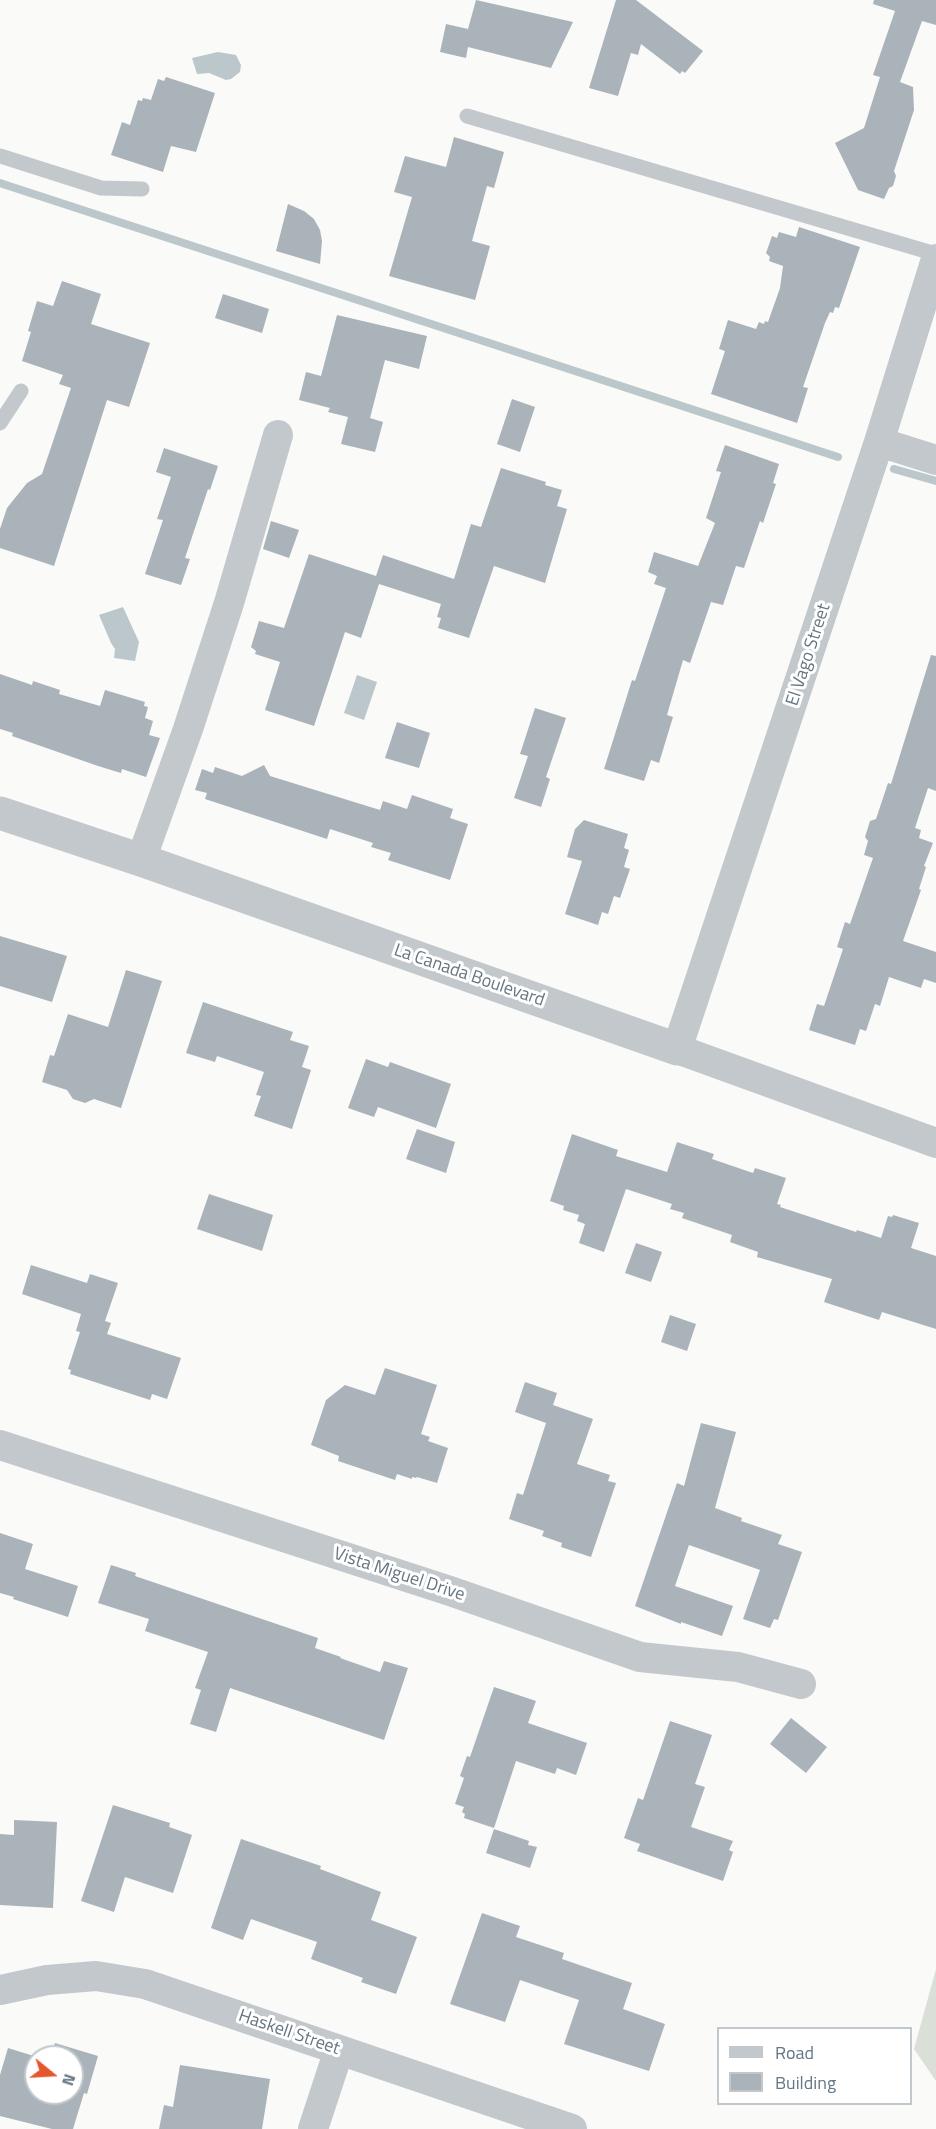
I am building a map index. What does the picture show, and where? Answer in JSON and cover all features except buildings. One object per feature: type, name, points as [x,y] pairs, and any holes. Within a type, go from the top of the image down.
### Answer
[{"type":"street","name":"El Vago Street","points":[[677,1049],[879,442],[936,259]]},
{"type":"street","points":[[141,860],[189,729],[278,435]]},
{"type":"street","points":[[879,442],[936,460]]},
{"type":"street","name":"La Canada Boulevard","points":[[0,813],[141,860],[936,1143]]},
{"type":"street","name":"Vista Miguel Drive","points":[[0,1445],[450,1591],[640,1657],[738,1667],[801,1684]]},
{"type":"street","name":"Haskell Street","points":[[0,1990],[46,1980],[96,1976],[145,1984],[572,2129]]},
{"type":"street","points":[[313,2129],[339,2050]]},
{"type":"lane","points":[[467,116],[936,254]]},
{"type":"lane","points":[[0,156],[101,188],[142,189]]},
{"type":"lane","points":[[0,423],[21,391]]},
{"type":"shaded area","points":[[218,52],[236,55],[241,65],[240,72],[226,80],[209,73],[197,74],[192,58]]},
{"type":"shaded area","points":[[123,607],[139,642],[135,661],[114,658],[115,649],[99,615]]},
{"type":"shaded area","points":[[357,675],[377,682],[364,720],[344,713]]},
{"type":"shaded area","points":[[936,1969],[936,2081],[914,2049]]},
{"type":"waterway","points":[[0,183],[838,457]]},
{"type":"waterway","points":[[894,469],[936,481]]}]
